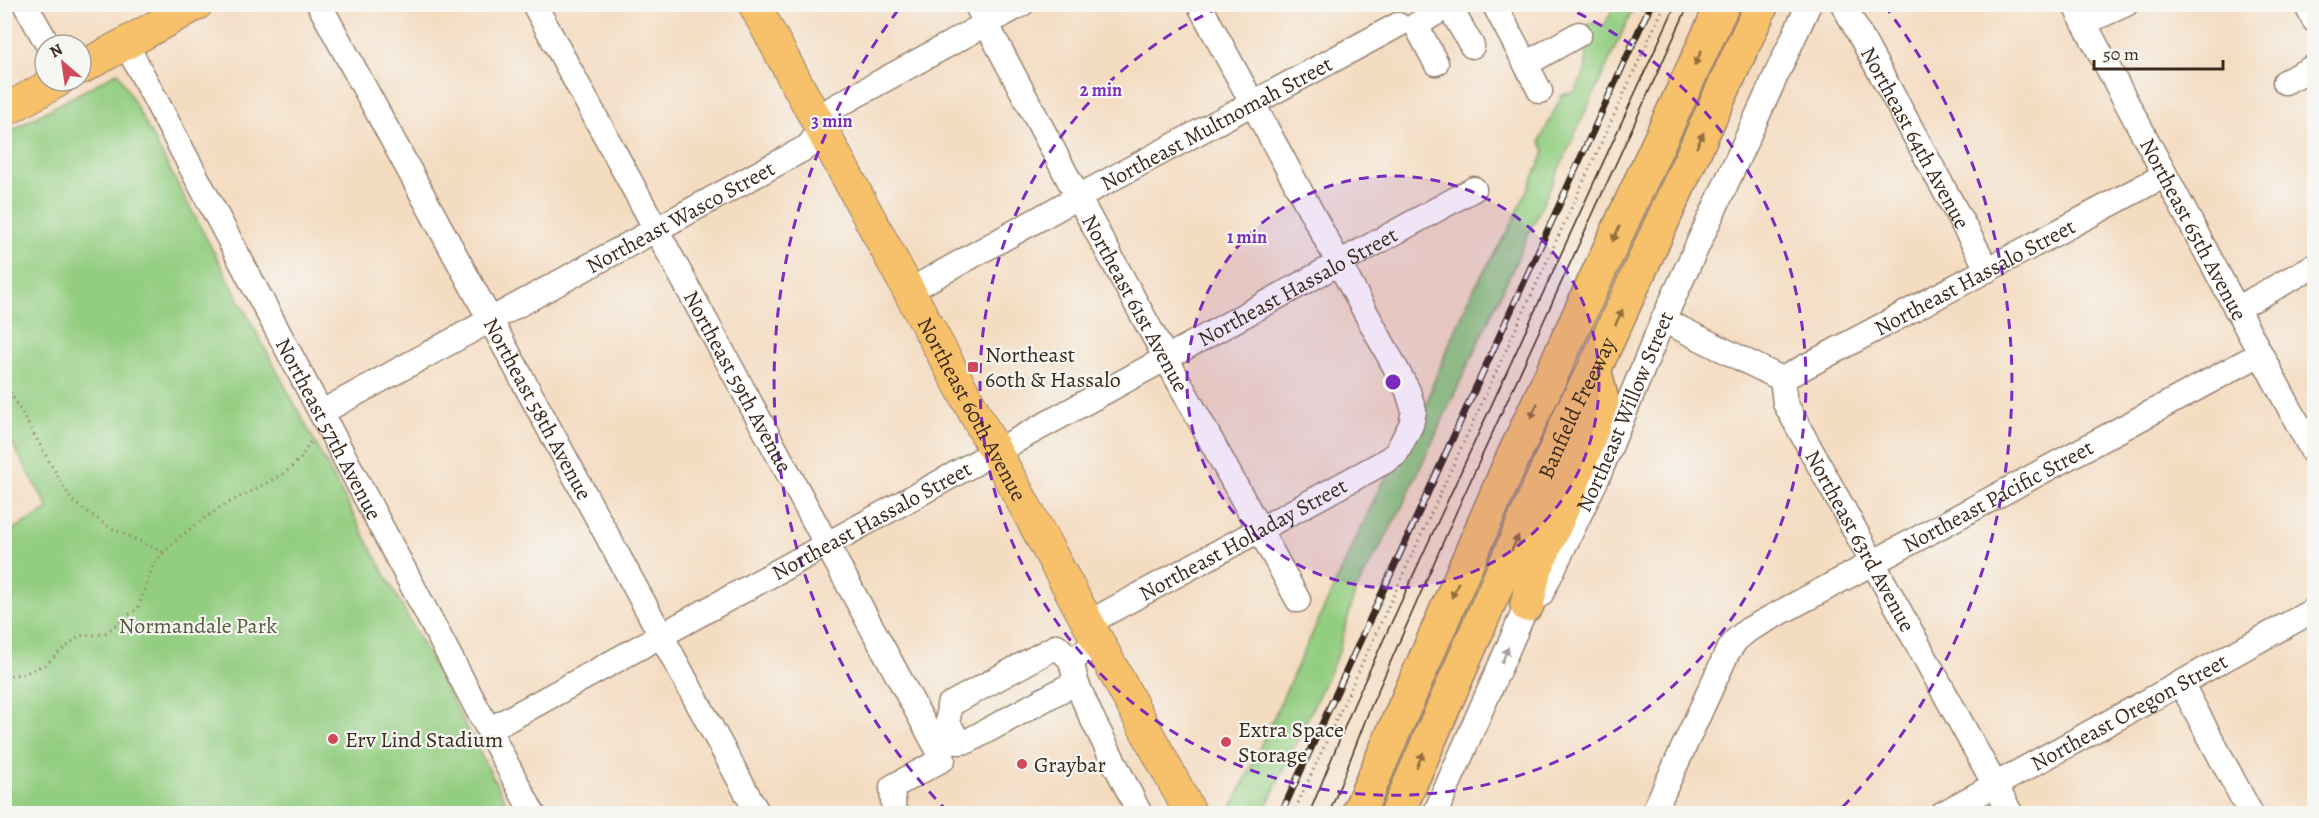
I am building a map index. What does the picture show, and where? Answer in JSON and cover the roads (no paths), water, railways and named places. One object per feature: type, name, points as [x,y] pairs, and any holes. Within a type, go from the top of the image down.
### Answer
[{"type":"highway","name":"Banfield Freeway","points":[[1358,813],[1514,455],[1723,4]]},
{"type":"highway","name":"Banfield Freeway","points":[[1397,813],[1555,452],[1762,4]]},
{"type":"highway","points":[[1527,605],[1534,572],[1569,492],[1602,402],[1594,370]]},
{"type":"main road","points":[[93,62],[126,44],[164,12],[197,4]]},
{"type":"main road","name":"Northeast 60th Avenue","points":[[754,4],[1191,813]]},
{"type":"main road","points":[[4,111],[36,93]]},
{"type":"street","points":[[25,4],[41,33]]},
{"type":"street","name":"Northeast 58th Avenue","points":[[319,4],[758,813]]},
{"type":"street","name":"Northeast 59th Avenue","points":[[534,4],[943,759],[892,787],[894,813]]},
{"type":"street","name":"Northeast Wasco Street","points":[[322,412],[808,146],[833,108],[981,14],[1022,4]]},
{"type":"street","points":[[1199,4],[1339,264]]},
{"type":"street","points":[[1494,4],[1540,91]]},
{"type":"street","name":"Northeast Willow Street","points":[[1435,813],[1527,605],[1540,594],[1598,476],[1663,320],[1809,4]]},
{"type":"street","name":"Northeast 64th Avenue","points":[[1843,4],[1988,270]]},
{"type":"street","points":[[2079,14],[2126,4]]},
{"type":"street","points":[[2306,4],[2314,20]]},
{"type":"street","points":[[1436,63],[1416,25],[1450,5],[1472,46]]},
{"type":"street","name":"Northeast 61st Avenue","points":[[981,14],[1298,600]]},
{"type":"street","name":"Northeast 65th Avenue","points":[[2079,14],[2314,454]]},
{"type":"street","name":"Northeast Multnomah Street","points":[[909,291],[1078,197],[1398,25]]},
{"type":"street","points":[[1526,64],[1579,34]]},
{"type":"street","name":"Northeast 57th Avenue","points":[[126,44],[532,813]]},
{"type":"street","points":[[2285,82],[2314,67]]},
{"type":"street","name":"Northeast Hassalo Street","points":[[1782,379],[2165,175]]},
{"type":"street","name":"Northeast Hassalo Street","points":[[489,730],[1474,189]]},
{"type":"street","name":"Northeast Holladay Street","points":[[1073,671],[1057,646],[949,705],[948,723],[959,742],[968,741],[1073,671],[1094,633],[1260,530],[1396,454],[1411,425],[1414,411],[1408,391],[1339,264]]},
{"type":"street","points":[[2236,309],[2314,266]]},
{"type":"street","points":[[1663,320],[1782,379]]},
{"type":"street","name":"Northeast Pacific Street","points":[[1653,813],[1726,653],[1748,630],[2260,354]]},
{"type":"street","name":"Northeast 63rd Avenue","points":[[1782,379],[1785,403],[2011,813]]},
{"type":"street","name":"Northeast Oregon Street","points":[[1942,813],[2314,610]]},
{"type":"street","points":[[1073,671],[1090,714],[1140,813]]},
{"type":"street","points":[[2181,683],[2251,813]]},
{"type":"tram line","points":[[1309,814],[1354,704],[1676,4]]},
{"type":"tram line","points":[[1329,814],[1369,711],[1458,508],[1689,4]]},
{"type":"railway","points":[[1281,814],[1651,4]]},
{"type":"place","name":"Northeast 60th & Hassalo","points":[[973,367]]},
{"type":"place","name":"Erv Lind Stadium","points":[[333,739]]},
{"type":"place","name":"Extra Space Storage","points":[[1226,742]]},
{"type":"place","name":"Graybar","points":[[1022,764]]},
{"type":"park label","name":"Normandale Park","points":[[198,625]]}]
